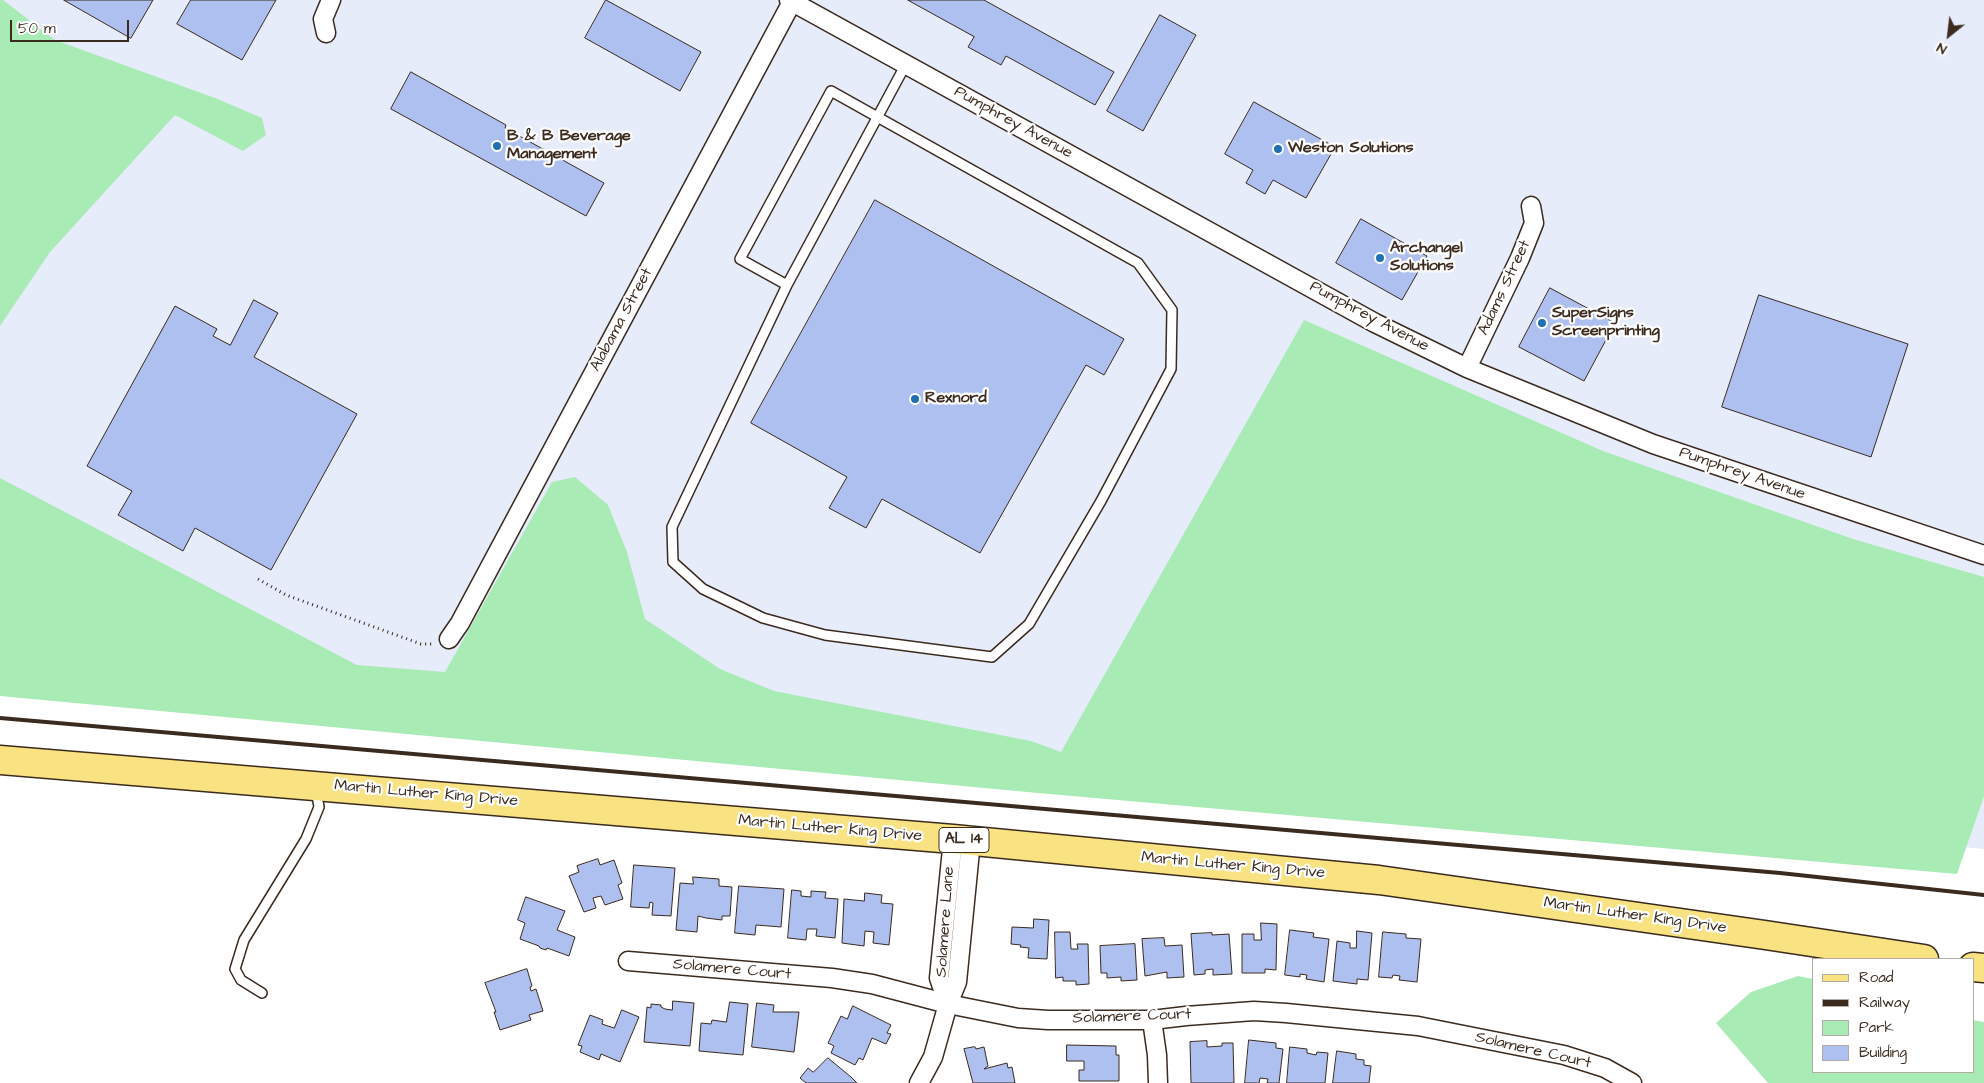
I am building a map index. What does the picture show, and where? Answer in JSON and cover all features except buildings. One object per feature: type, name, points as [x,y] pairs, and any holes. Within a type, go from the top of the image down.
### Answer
[{"type":"main road","name":"Martin Luther King Drive","points":[[0,760],[962,840],[1379,880],[1918,958]]},
{"type":"street","points":[[326,33],[323,19],[331,0]]},
{"type":"street","name":"Pumphrey Avenue","points":[[791,1],[1375,323],[1467,368],[1653,444],[1984,555]]},
{"type":"street","name":"Alabama Street","points":[[449,639],[460,623],[791,1]]},
{"type":"street","name":"Adams Street","points":[[1467,368],[1520,258],[1534,223],[1531,206]]},
{"type":"street","name":"Solamere Lane","points":[[919,1083],[933,1057],[948,1004],[957,982],[962,840]]},
{"type":"street","name":"Solamere Court","points":[[628,961],[864,982],[948,1004],[1018,1018],[1152,1020],[1254,1011],[1418,1026],[1564,1055],[1605,1068],[1632,1083]]},
{"type":"street","points":[[1152,1020],[1157,1055],[1158,1083]]},
{"type":"lane","points":[[787,285],[740,259],[831,92],[876,117],[1138,263],[1172,310],[1171,369],[1101,501],[1029,624],[992,657],[825,635],[763,618],[703,589],[673,562],[672,527],[787,285],[876,117],[906,64]]},
{"type":"lane","points":[[262,993],[241,980],[235,969],[244,940],[306,839],[319,807],[316,785]]},
{"type":"path","points":[[258,579],[286,595],[421,644],[436,644],[449,639]]},
{"type":"shaded area","points":[[0,0],[1984,0],[1984,849],[0,678]]},
{"type":"green space","points":[[0,0],[3,0],[55,40],[215,98],[262,118],[266,135],[243,151],[175,115],[50,252],[0,326]]},
{"type":"green space","points":[[1304,320],[1603,451],[1853,539],[1984,577],[1984,796],[1957,874],[1038,793],[0,696],[0,478],[357,665],[445,672],[552,482],[575,477],[608,505],[627,552],[645,619],[720,669],[774,691],[1031,741],[1061,752]]},
{"type":"green space","points":[[1798,976],[1812,979],[1812,1073],[1974,1073],[1974,1020],[1984,1022],[1984,1083],[1768,1083],[1716,1023],[1751,992]]},
{"type":"railway","points":[[0,718],[1780,873],[1984,895]]},
{"type":"place","name":"B & B Beverage Management","points":[[497,146]]},
{"type":"place","name":"Weston Solutions","points":[[1278,149]]},
{"type":"place","name":"Archangel Solutions","points":[[1380,258]]},
{"type":"place","name":"SuperSigns Screenprinting","points":[[1542,323]]},
{"type":"place","name":"Rexnord","points":[[915,399]]}]
